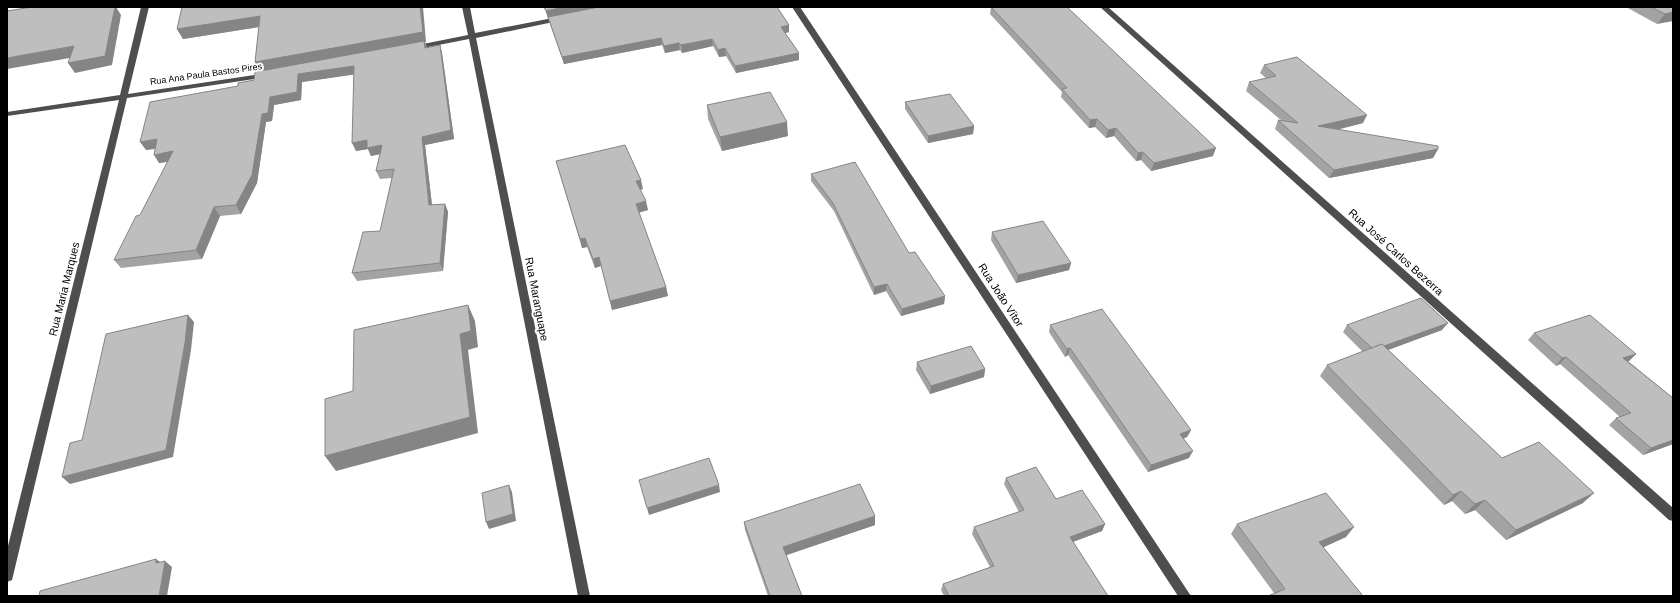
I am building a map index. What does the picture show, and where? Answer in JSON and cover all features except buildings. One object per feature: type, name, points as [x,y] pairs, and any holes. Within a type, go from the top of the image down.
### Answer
[{"type":"street","name":"Rua Maria Marques","points":[[7,576],[145,7]]},
{"type":"street","name":"Rua Maranguape","points":[[466,7],[584,596]]},
{"type":"street","name":"Rua João Vítor","points":[[796,7],[1185,596]]},
{"type":"street","name":"Rua José Carlos Bezerra","points":[[1104,7],[1673,516]]},
{"type":"street","points":[[405,49],[569,17]]},
{"type":"street","name":"Rua Ana Paula Bastos Pires","points":[[7,114],[274,74]]}]
